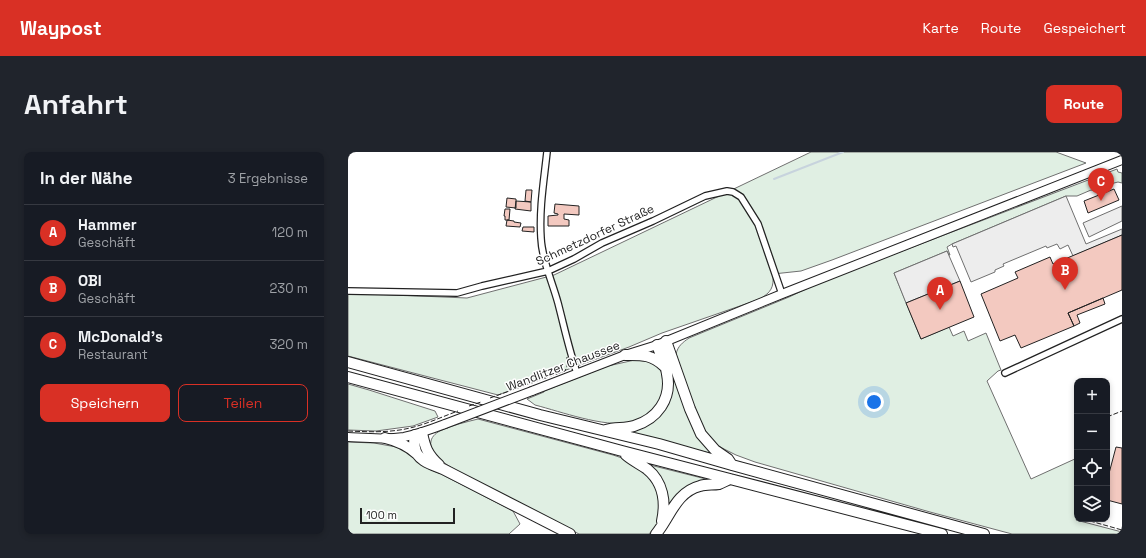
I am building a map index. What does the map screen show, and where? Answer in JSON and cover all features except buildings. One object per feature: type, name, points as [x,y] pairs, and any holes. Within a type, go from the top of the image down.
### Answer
[{"type":"highway","points":[[602,431],[611,428],[632,427],[646,422],[656,414],[663,404],[667,393],[668,383],[661,343]]},
{"type":"highway","points":[[661,343],[702,434],[715,450],[728,458],[732,465]]},
{"type":"highway","points":[[625,356],[650,356],[660,363],[667,371]]},
{"type":"highway","points":[[348,362],[540,415],[659,444],[984,534]]},
{"type":"highway","points":[[348,377],[622,452],[942,534]]},
{"type":"highway","points":[[418,434],[414,447],[419,456]]},
{"type":"highway","points":[[418,434],[429,455],[443,469]]},
{"type":"highway","points":[[385,438],[407,446],[431,465],[443,469],[570,534]]},
{"type":"highway","points":[[622,452],[631,460],[649,471],[660,484],[663,492],[664,513],[658,531]]},
{"type":"highway","points":[[658,531],[676,503],[689,490],[699,486],[719,484],[730,479]]},
{"type":"main road","name":"Wandlitzer Chaussee","points":[[348,437],[385,438],[418,434],[661,343],[1122,160]]},
{"type":"street","points":[[546,152],[541,239],[548,271],[558,302],[577,374]]},
{"type":"street","name":"Schmetzdorfer Straße","points":[[348,291],[456,293],[548,271],[574,259],[602,243],[705,196],[727,191],[733,192],[741,197],[758,224],[782,294]]},
{"type":"street","points":[[1005,373],[1122,319]]},
{"type":"green space","points":[[811,152],[1056,152],[1086,163],[801,271],[773,274],[771,289],[760,299],[662,333],[629,347],[498,395],[348,356],[348,293],[467,298],[554,275]]},
{"type":"green space","points":[[1117,169],[1118,172],[1122,173],[1122,183],[1114,183],[1095,191],[1091,190],[1077,196],[1066,196],[952,244],[947,247],[950,255],[947,251],[894,273],[921,339],[949,327],[953,336],[964,331],[968,341],[986,333],[1001,370],[987,381],[1031,479],[1074,459],[1074,522],[1084,522],[1122,532],[1122,534],[1012,534],[755,462],[716,445],[704,433],[694,411],[676,354],[678,349],[689,338],[789,297],[821,282]]},
{"type":"green space","points":[[639,359],[648,360],[658,367],[663,378],[663,390],[659,402],[654,409],[635,422],[620,424],[595,421],[535,405],[527,399],[608,366]]},
{"type":"green space","points":[[669,365],[713,454],[630,433],[632,430],[655,420]]},
{"type":"green space","points":[[348,384],[435,411],[438,417],[413,426],[376,431],[348,430]]},
{"type":"green space","points":[[478,419],[628,460],[647,473],[659,493],[659,520],[655,527],[649,534],[579,534],[459,472],[440,460],[431,446],[431,441],[435,434],[451,427]]},
{"type":"green space","points":[[348,442],[374,443],[402,448],[429,469],[513,511],[520,524],[509,534],[348,534]]},
{"type":"green space","points":[[646,464],[706,479],[705,482],[668,510]]},
{"type":"shaded area","points":[[1066,196],[1086,244],[1122,229],[1122,235],[1073,256],[1068,245],[1060,249],[1057,244],[1047,248],[1046,246],[1003,264],[1004,266],[995,270],[995,272],[971,282],[956,246],[953,247],[952,244]]},
{"type":"shaded area","points":[[1122,206],[1122,221],[1089,237],[1083,223]]},
{"type":"shaded area","points":[[947,251],[960,281],[906,303],[894,273]]},
{"type":"waterway","points":[[774,179],[843,152]]},
{"type":"fence","points":[[490,398],[565,371],[567,367],[567,357]]},
{"type":"fence","points":[[469,406],[481,402]]},
{"type":"fence","points":[[348,431],[381,432],[406,429],[425,424],[458,411]]},
{"type":"fence","points":[[1110,416],[1122,411]]},
{"type":"fence","points":[[1094,522],[1122,530]]},
{"type":"place","name":"McDonald's","points":[[1101,201]]},
{"type":"place","name":"OBI","points":[[1065,290]]},
{"type":"place","name":"Hammer","points":[[940,310]]}]
